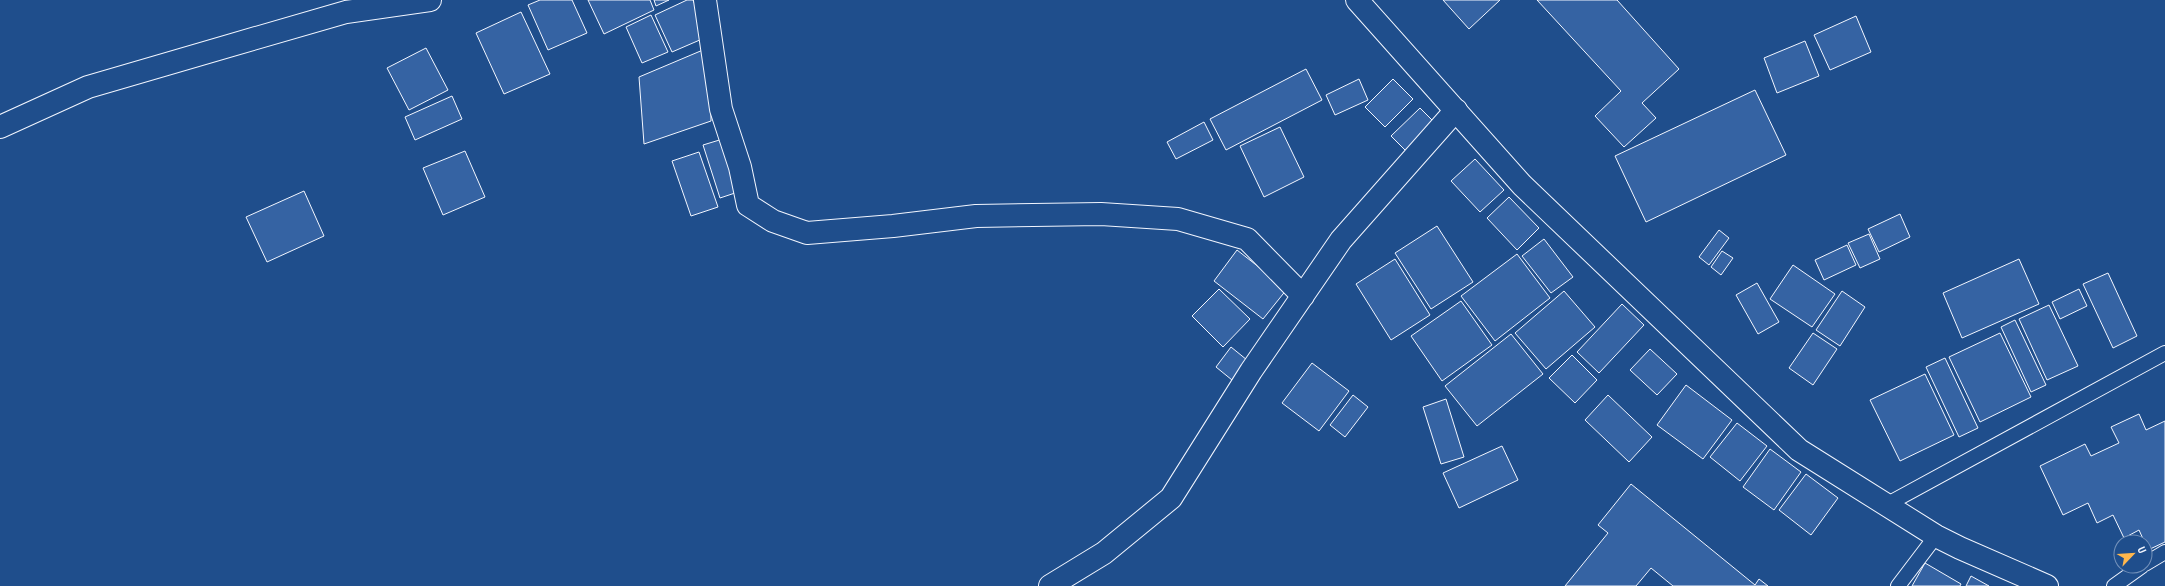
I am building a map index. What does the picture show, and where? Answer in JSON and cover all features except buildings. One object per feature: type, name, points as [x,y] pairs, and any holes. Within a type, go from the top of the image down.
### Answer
[{"type":"main road","points":[[0,126],[88,87],[209,51],[346,12],[430,0]]},
{"type":"main road","points":[[705,0],[721,109],[740,167],[748,205],[773,221],[807,233],[893,226],[976,216],[1102,214],[1178,219],[1247,239],[1303,296]]},
{"type":"main road","points":[[1357,0],[1522,185],[1799,450],[1936,536],[2047,586]]},
{"type":"main road","points":[[1050,586],[1104,553],[1171,498],[1251,371],[1341,240],[1456,110]]},
{"type":"lane","points":[[1886,505],[2165,352]]},
{"type":"lane","points":[[1898,586],[1936,536]]},
{"type":"lane","points":[[2153,559],[2165,552]]},
{"type":"lane","points":[[2114,586],[2131,574]]}]
